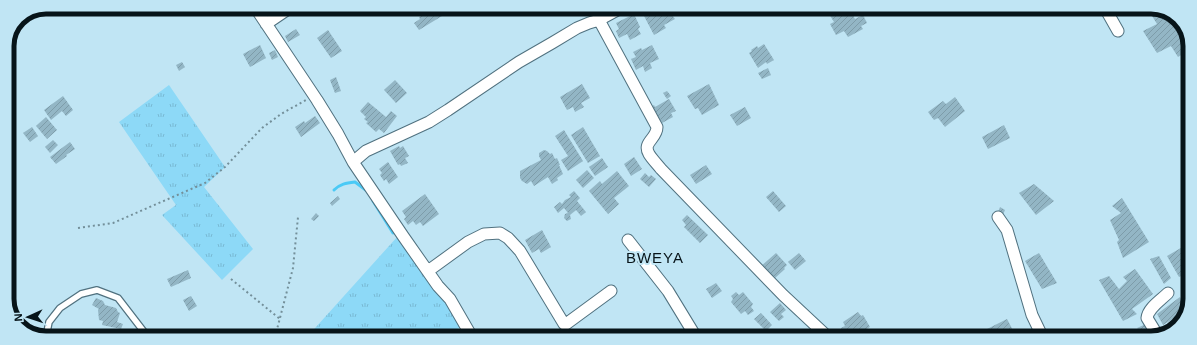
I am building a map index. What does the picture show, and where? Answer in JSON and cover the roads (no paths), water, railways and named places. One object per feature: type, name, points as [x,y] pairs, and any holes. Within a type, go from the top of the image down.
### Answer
[{"type":"street","points":[[259,14],[314,95],[353,162],[428,271],[450,299],[469,331]]},
{"type":"street","points":[[266,24],[281,14]]},
{"type":"street","points":[[353,162],[366,151],[429,122],[519,62],[552,42],[577,28],[599,20],[610,14]]},
{"type":"street","points":[[1108,14],[1118,31]]},
{"type":"street","points":[[599,20],[657,127],[656,134],[647,144],[646,148],[649,154],[661,169],[764,276],[822,331]]},
{"type":"street","points":[[998,217],[1008,230],[1032,315],[1040,331]]},
{"type":"street","points":[[428,271],[468,242],[484,234],[500,233],[508,238],[520,251],[564,324],[576,318],[611,291]]},
{"type":"street","points":[[628,240],[668,291],[692,331]]},
{"type":"street","points":[[1155,330],[1147,315],[1151,309],[1168,294]]},
{"type":"lane","points":[[47,331],[49,322],[60,308],[81,294],[97,290],[118,298],[143,331]]},
{"type":"waterway","points":[[334,190],[343,184],[355,182],[367,191]]},
{"type":"waterway","points":[[373,201],[393,233]]},
{"type":"district","name":"BWEYA","points":[[655,257]]}]
